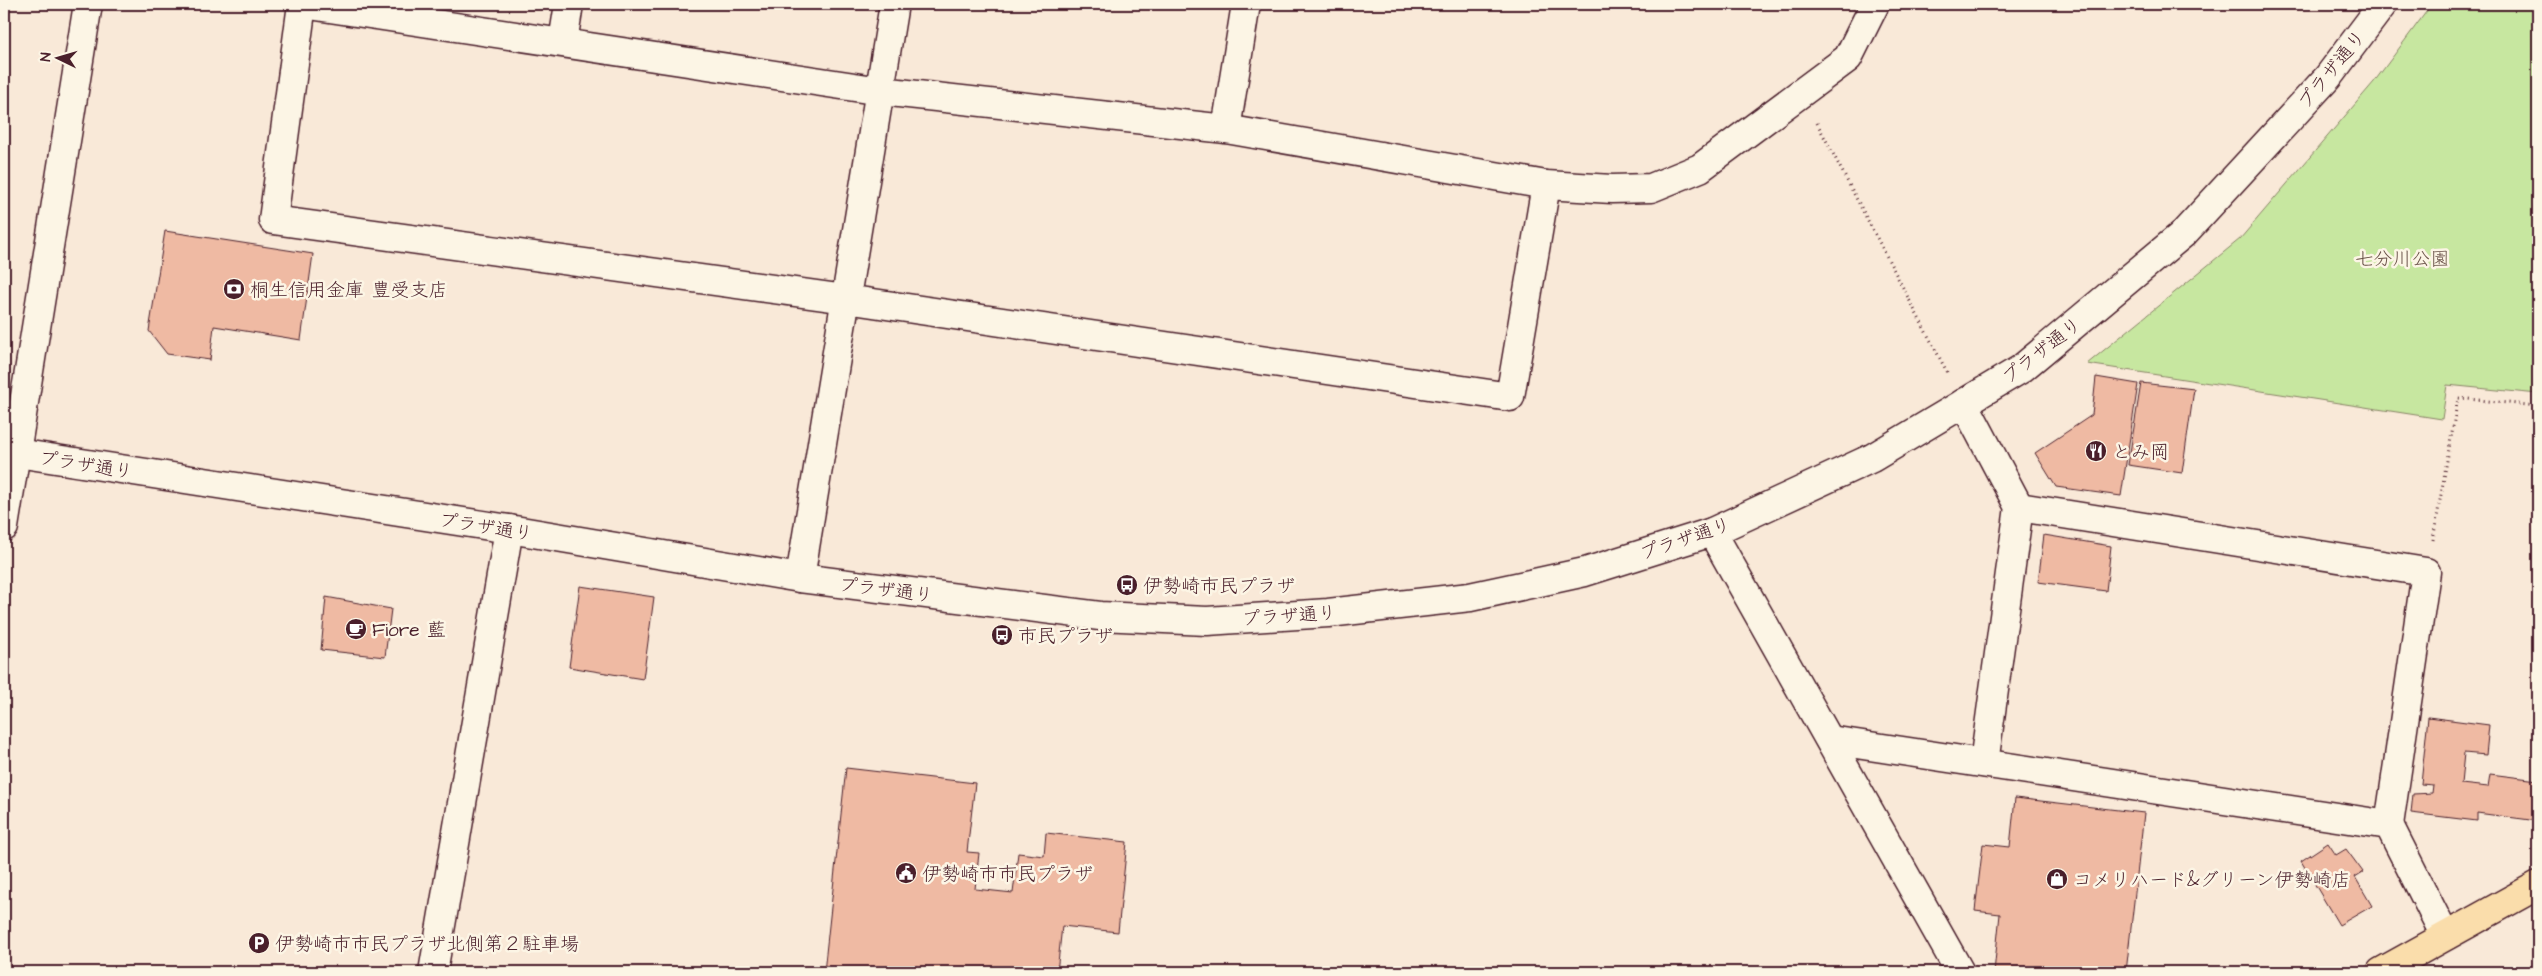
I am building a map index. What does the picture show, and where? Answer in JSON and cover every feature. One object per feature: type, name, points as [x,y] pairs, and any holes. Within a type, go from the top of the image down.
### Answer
[{"type":"main road","points":[[2381,972],[2538,885]]},
{"type":"street","points":[[4,527],[10,452],[88,4]]},
{"type":"street","points":[[1546,184],[1510,397],[846,299],[273,220],[303,4],[425,13],[563,42],[882,90],[1226,130],[1546,184],[1612,189],[1651,188],[1700,168],[1848,58],[1875,4]]},
{"type":"street","points":[[563,42],[569,4]]},
{"type":"street","points":[[800,578],[882,90],[894,4]]},
{"type":"street","points":[[1226,130],[1246,4]]},
{"type":"street","name":"プラザ通り","points":[[10,452],[509,529],[800,578],[1100,616],[1207,621],[1328,613],[1470,597],[1585,572],[1712,532],[1872,458],[2021,370],[2184,233],[2328,77],[2383,4]]},
{"type":"street","points":[[1964,403],[2019,507],[1984,764]]},
{"type":"street","points":[[2019,507],[2426,572],[2389,824],[2445,936]]},
{"type":"street","points":[[433,972],[509,529]]},
{"type":"street","points":[[1712,532],[1960,972]]},
{"type":"street","points":[[1830,740],[2389,824]]},
{"type":"path","points":[[1802,94],[1964,403]]},
{"type":"path","points":[[2426,572],[2458,398],[2538,406]]},
{"type":"green space","name":"七分川公園","points":[[2432,4],[2538,4],[2538,394],[2447,385],[2442,419],[2087,364],[2240,239],[2374,82]]},
{"type":"building","points":[[165,231],[313,254],[301,340],[214,326],[210,360],[167,354],[149,331]]},
{"type":"building","points":[[2096,377],[2138,384],[2121,496],[2056,487],[2035,453],[2092,415]]},
{"type":"building","points":[[2141,383],[2194,389],[2182,473],[2128,465]]},
{"type":"building","points":[[2044,535],[2111,546],[2106,591],[2038,582]]},
{"type":"building","points":[[580,586],[654,597],[643,679],[569,667]]},
{"type":"building","name":"Fiore 藍","points":[[326,597],[391,609],[385,657],[321,650]]},
{"type":"building","points":[[2428,717],[2489,725],[2486,755],[2464,753],[2461,784],[2488,787],[2490,774],[2538,780],[2538,821],[2477,813],[2477,821],[2411,813],[2413,794],[2432,793],[2433,785],[2421,784]]},
{"type":"building","name":"伊勢崎市市民プラザ","points":[[846,768],[975,783],[967,852],[979,853],[975,889],[1013,893],[1018,853],[1044,856],[1046,833],[1127,842],[1118,932],[1062,926],[1057,972],[824,972]]},
{"type":"building","name":"コメリハード&グリーン伊勢崎店","points":[[2015,798],[2144,813],[2126,972],[1994,972],[2000,914],[1975,911],[1983,844],[2010,847]]},
{"type":"building","points":[[2328,843],[2336,855],[2346,849],[2363,872],[2355,877],[2372,906],[2339,925],[2301,861]]},
{"type":"place","name":"桐生信用金庫 豊受支店","points":[[234,289]]},
{"type":"place","name":"とみ岡","points":[[2096,451]]},
{"type":"place","name":"伊勢崎市民プラザ","points":[[1127,585]]},
{"type":"place","name":"Fiore 藍","points":[[356,629]]},
{"type":"place","name":"市民プラザ","points":[[1002,635]]},
{"type":"place","name":"伊勢崎市市民プラザ","points":[[906,873]]},
{"type":"place","name":"コメリハード&グリーン伊勢崎店","points":[[2057,879]]},
{"type":"place","name":"伊勢崎市市民プラザ北側第２駐車場","points":[[259,943]]}]
